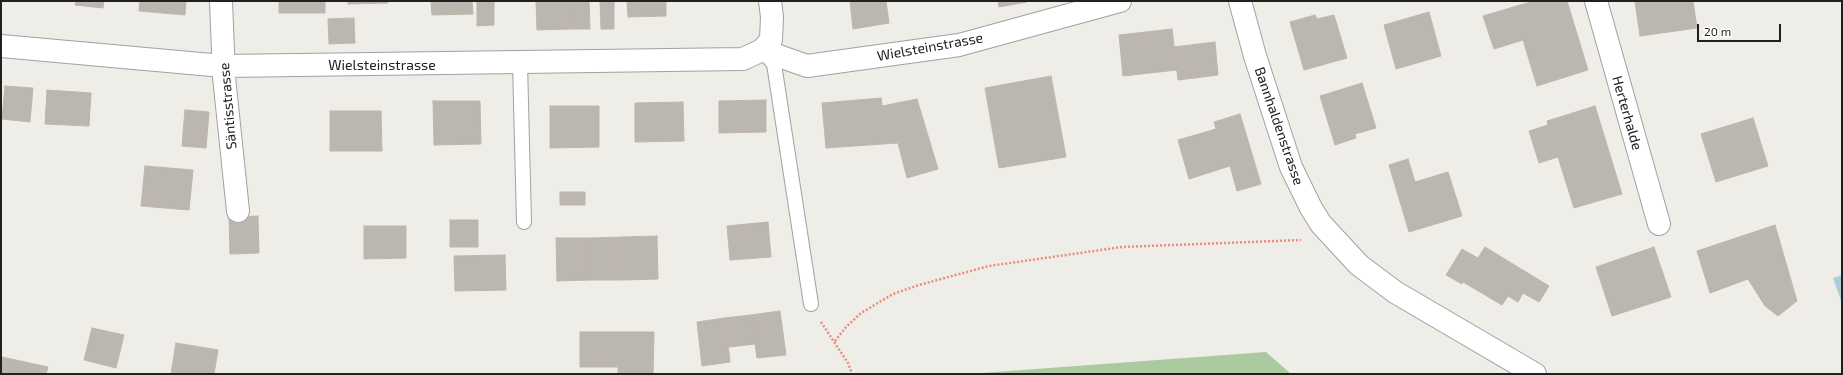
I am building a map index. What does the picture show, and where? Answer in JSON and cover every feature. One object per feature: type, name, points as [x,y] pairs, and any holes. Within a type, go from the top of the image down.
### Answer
[{"type":"street","name":"Säntisstrasse","points":[[221,1],[223,66],[238,211]]},
{"type":"street","points":[[762,50],[772,40],[770,1]]},
{"type":"street","name":"Wielsteinstrasse","points":[[1,46],[223,66],[520,64],[743,59],[762,50],[807,66],[959,45],[1120,1]]},
{"type":"street","name":"Bannhaldenstrasse","points":[[1240,1],[1255,56],[1291,167],[1311,208],[1321,224],[1359,265],[1395,292],[1535,374]]},
{"type":"street","name":"Herterhalde","points":[[1596,1],[1659,224]]},
{"type":"lane","points":[[762,50],[774,64],[811,304]]},
{"type":"lane","points":[[520,64],[524,222]]},
{"type":"path","points":[[852,374],[848,362],[834,341],[846,327],[861,313],[893,294],[941,278],[989,266],[1122,248],[1335,239]]},
{"type":"green space","points":[[1266,352],[1291,374],[968,374]]},
{"type":"water","points":[[1842,275],[1842,303],[1833,278]]},
{"type":"building","points":[[76,1],[104,1],[103,8],[75,5]]},
{"type":"building","points":[[140,1],[186,1],[185,15],[139,11]]},
{"type":"building","points":[[279,1],[325,1],[325,13],[279,13]]},
{"type":"building","points":[[348,1],[388,1],[388,3],[348,4]]},
{"type":"building","points":[[431,1],[472,1],[473,14],[432,15]]},
{"type":"building","points":[[477,1],[494,1],[494,25],[477,26]]},
{"type":"building","points":[[536,1],[570,1],[571,29],[537,30]]},
{"type":"building","points":[[570,1],[589,1],[590,29],[571,29]]},
{"type":"building","points":[[600,1],[614,1],[614,29],[601,29]]},
{"type":"building","points":[[627,1],[666,1],[666,16],[628,17]]},
{"type":"building","points":[[850,1],[886,1],[889,23],[853,29]]},
{"type":"building","points":[[998,1],[1027,1],[1027,2],[999,7]]},
{"type":"building","points":[[1534,1],[1567,1],[1588,70],[1537,86],[1523,40],[1494,49],[1483,16]]},
{"type":"building","points":[[1635,1],[1693,1],[1697,28],[1640,36]]},
{"type":"building","points":[[1429,12],[1441,56],[1396,69],[1384,25]]},
{"type":"building","points":[[1315,15],[1317,19],[1334,15],[1347,58],[1304,70],[1290,22]]},
{"type":"building","points":[[354,18],[355,43],[329,44],[328,19]]},
{"type":"building","points":[[1172,29],[1177,70],[1123,76],[1119,35]]},
{"type":"building","points":[[1215,42],[1218,75],[1178,80],[1174,47]]},
{"type":"building","points":[[1051,76],[1066,157],[999,168],[985,88]]},
{"type":"building","points":[[1362,83],[1376,128],[1355,134],[1356,138],[1335,145],[1320,96]]},
{"type":"building","points":[[5,86],[33,88],[30,122],[2,119]]},
{"type":"building","points":[[47,90],[91,93],[89,126],[45,124]]},
{"type":"building","points":[[881,98],[882,106],[917,99],[938,169],[907,178],[898,143],[826,148],[822,103]]},
{"type":"building","points":[[766,100],[766,132],[719,133],[719,101]]},
{"type":"building","points":[[433,101],[480,101],[481,144],[434,145]]},
{"type":"building","points":[[683,102],[684,141],[635,142],[635,103]]},
{"type":"building","points":[[550,106],[599,106],[599,147],[550,148]]},
{"type":"building","points":[[1595,106],[1622,194],[1574,208],[1558,157],[1539,163],[1529,131],[1548,125],[1547,121]]},
{"type":"building","points":[[185,110],[209,112],[206,148],[182,146]]},
{"type":"building","points":[[330,111],[381,111],[382,151],[330,151]]},
{"type":"building","points":[[1240,114],[1261,184],[1237,191],[1230,166],[1189,179],[1178,140],[1216,129],[1214,122]]},
{"type":"building","points":[[1753,118],[1768,166],[1716,182],[1701,134]]},
{"type":"building","points":[[1408,159],[1415,182],[1448,172],[1462,216],[1409,232],[1389,165]]},
{"type":"building","points":[[145,166],[193,170],[189,210],[141,206]]},
{"type":"building","points":[[560,192],[585,192],[585,205],[560,205]]},
{"type":"building","points":[[258,216],[259,253],[230,254],[229,217]]},
{"type":"building","points":[[450,220],[478,220],[478,247],[450,247]]},
{"type":"building","points":[[768,222],[771,257],[730,260],[727,226]]},
{"type":"building","points":[[1775,225],[1797,301],[1778,316],[1765,306],[1748,279],[1710,293],[1697,251]]},
{"type":"building","points":[[364,226],[406,226],[406,258],[364,259]]},
{"type":"building","points":[[657,236],[658,279],[623,280],[623,237]]},
{"type":"building","points":[[623,237],[623,280],[591,280],[590,238]]},
{"type":"building","points":[[556,238],[590,238],[591,280],[557,281]]},
{"type":"building","points":[[1485,247],[1549,286],[1539,302],[1523,293],[1518,302],[1508,296],[1502,305],[1463,282],[1462,284],[1446,275],[1462,249],[1478,258]]},
{"type":"building","points":[[1654,247],[1671,297],[1612,316],[1596,267]]},
{"type":"building","points":[[505,255],[506,290],[455,291],[454,256]]},
{"type":"building","points":[[780,311],[786,355],[757,358],[751,315]]},
{"type":"building","points":[[751,315],[755,344],[729,347],[725,318]]},
{"type":"building","points":[[725,318],[730,362],[702,366],[697,322]]},
{"type":"building","points":[[92,328],[124,335],[116,368],[84,360]]},
{"type":"building","points":[[580,332],[654,332],[653,374],[618,374],[618,367],[580,367]]},
{"type":"building","points":[[176,343],[218,350],[214,374],[171,374]]},
{"type":"building","points":[[2,357],[48,367],[46,374],[1,374]]}]
